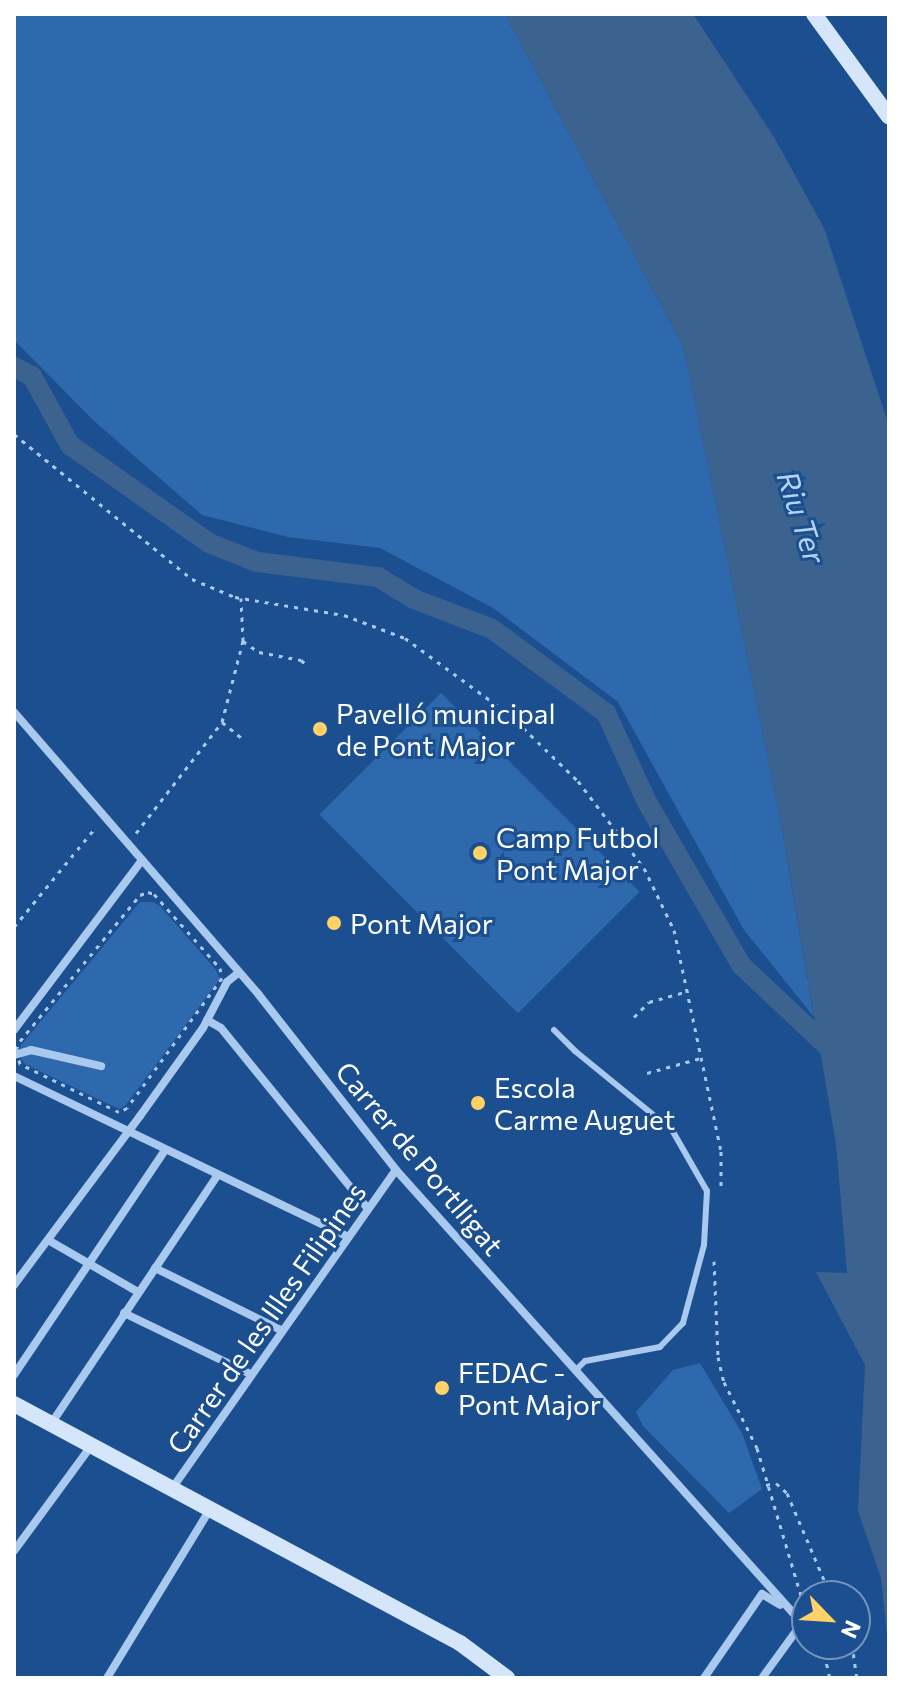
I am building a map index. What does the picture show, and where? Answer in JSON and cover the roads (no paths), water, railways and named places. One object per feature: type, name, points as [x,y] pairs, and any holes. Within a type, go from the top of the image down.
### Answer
[{"type":"street","points":[[814,14],[889,117]]},
{"type":"street","name":"Carrer de Portlligat","points":[[14,712],[237,974],[259,995],[396,1170],[787,1610],[802,1623],[762,1678]]},
{"type":"street","points":[[14,1030],[142,860]]},
{"type":"street","points":[[14,1285],[207,1020],[227,982],[237,974]]},
{"type":"street","points":[[207,1020],[221,1028],[368,1209]]},
{"type":"street","points":[[15,1055],[31,1050],[101,1066]]},
{"type":"street","points":[[14,1076],[348,1237]]},
{"type":"street","points":[[14,1375],[165,1150]]},
{"type":"street","name":"Carrer de les Illes Filipines","points":[[171,1490],[396,1170]]},
{"type":"street","points":[[51,1424],[217,1176]]},
{"type":"street","points":[[48,1240],[138,1292]]},
{"type":"street","points":[[155,1268],[281,1330]]},
{"type":"street","points":[[124,1313],[250,1374]]},
{"type":"street","points":[[14,1404],[460,1643],[507,1678]]},
{"type":"street","points":[[14,1551],[91,1446]]},
{"type":"street","points":[[107,1678],[209,1511]]},
{"type":"street","points":[[704,1678],[762,1594],[787,1610]]},
{"type":"lane","points":[[554,1030],[575,1051],[672,1130],[707,1191],[704,1245],[683,1323],[660,1347],[585,1361],[576,1370]]},
{"type":"water","name":"Riu Ter","points":[[505,14],[693,14],[774,137],[824,228],[889,426],[889,1655],[881,1578],[858,1511],[865,1365],[816,1272],[847,1273],[836,1144],[780,817],[684,348]]},
{"type":"waterway","points":[[14,367],[32,376],[70,445],[209,543],[257,562],[378,577],[414,599],[492,629],[606,713],[647,802],[741,965],[837,1055]]},
{"type":"place","name":"Pavelló municipal de Pont Major","points":[[320,729]]},
{"type":"place","name":"Camp Futbol Pont Major","points":[[480,853]]},
{"type":"place","name":"Pont Major","points":[[334,923]]},
{"type":"place","name":"Escola Carme Auguet","points":[[478,1103]]},
{"type":"place","name":"FEDAC - Pont Major","points":[[442,1388]]}]
